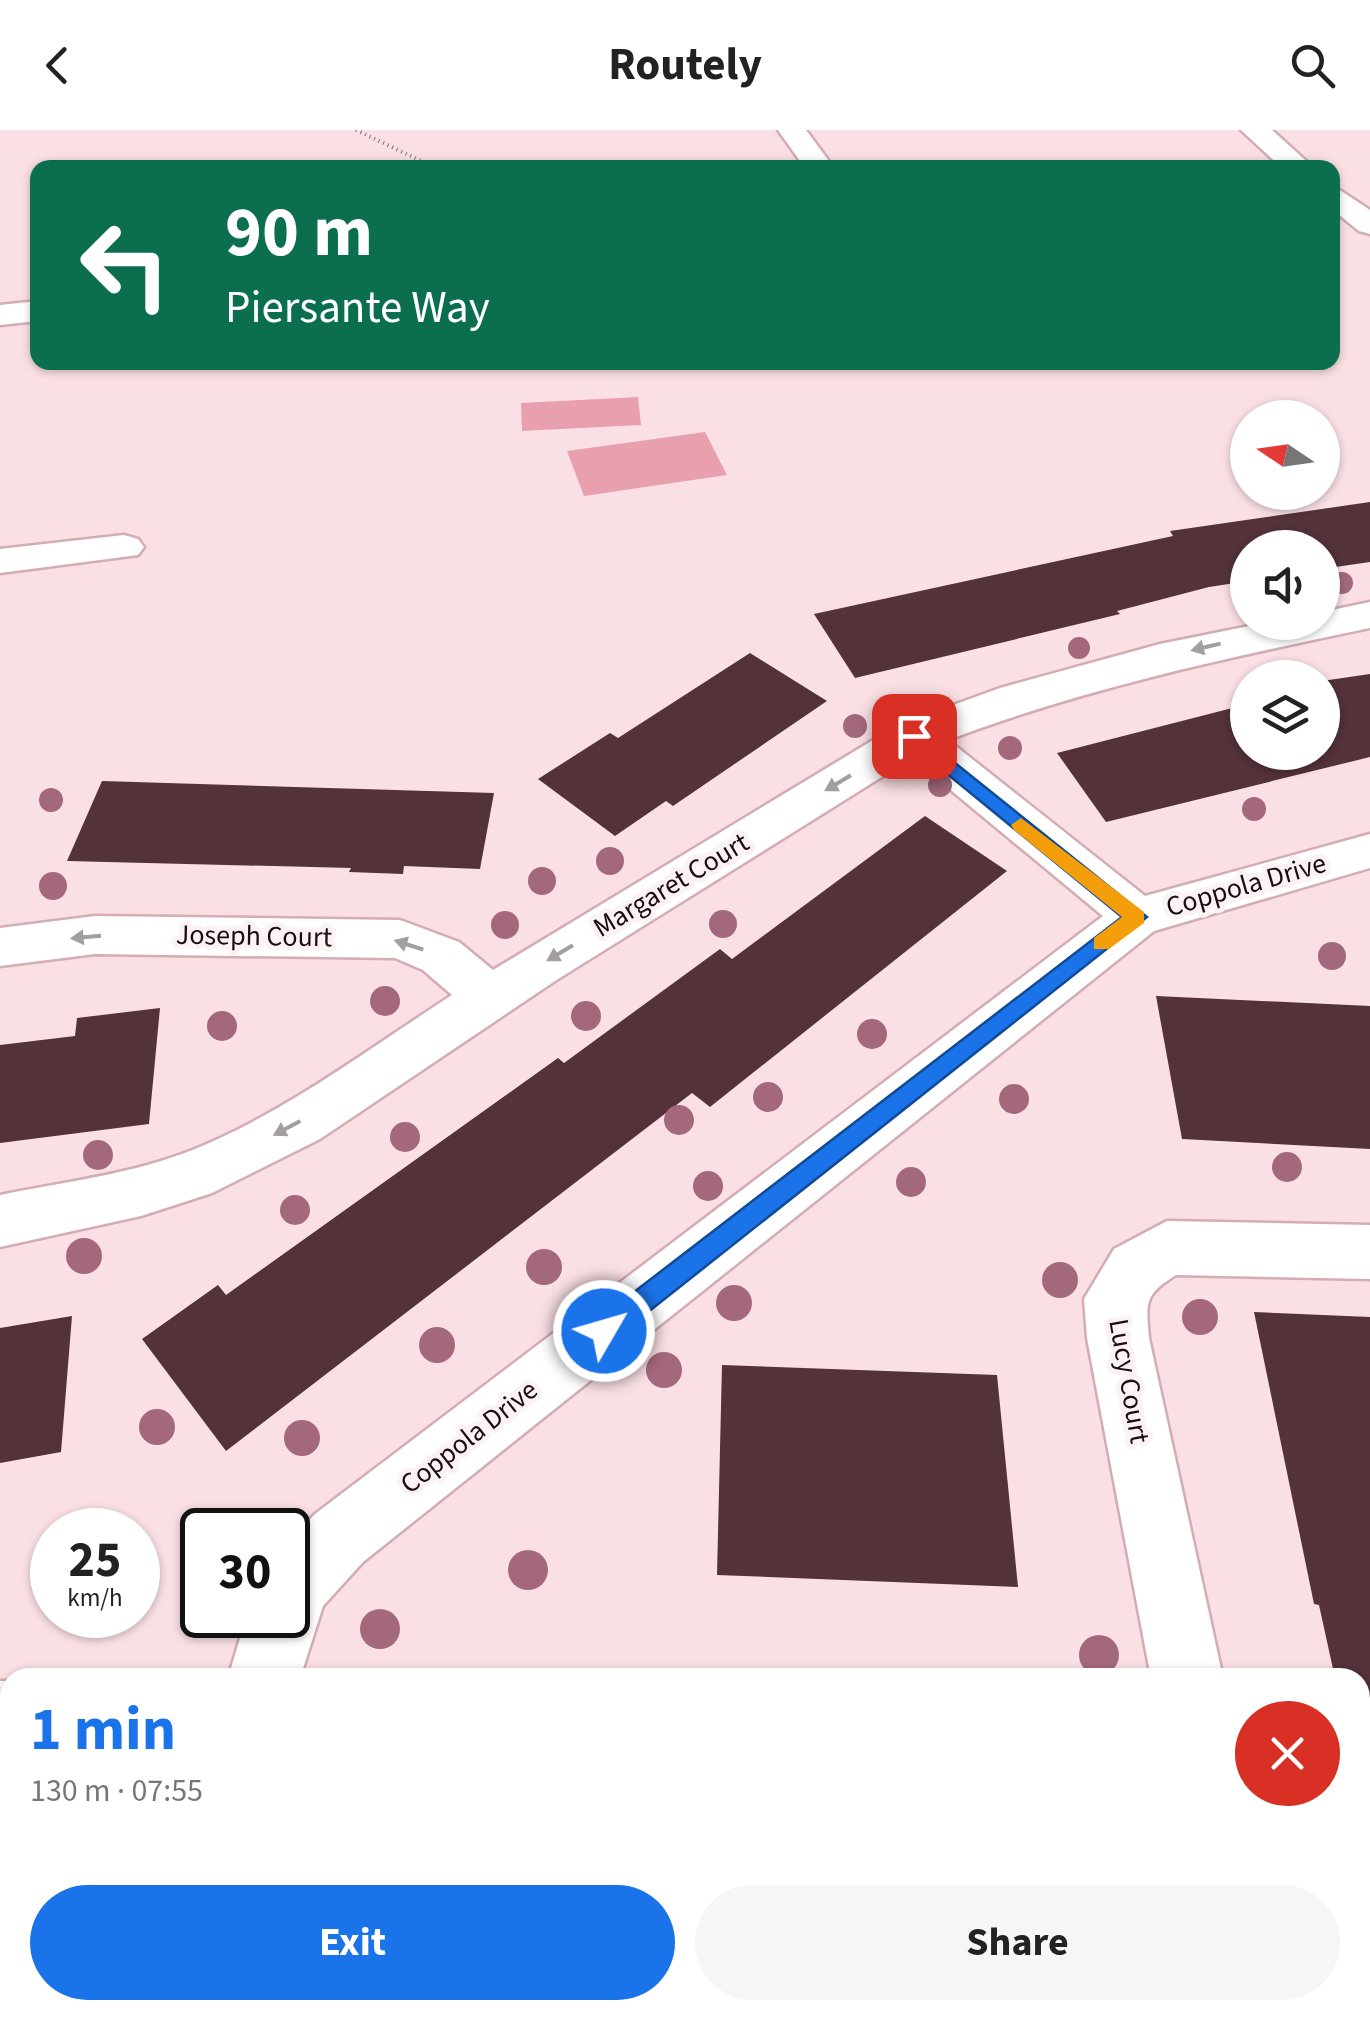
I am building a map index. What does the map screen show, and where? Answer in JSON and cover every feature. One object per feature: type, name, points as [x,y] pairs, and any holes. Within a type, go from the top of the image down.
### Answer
[{"type":"street","points":[[792,130],[814,160]]},
{"type":"street","points":[[1255,130],[1291,160]]},
{"type":"street","points":[[1340,201],[1370,225]]},
{"type":"street","points":[[0,315],[30,312]]},
{"type":"street","points":[[0,560],[124,546]]},
{"type":"street","name":"Margaret Court","points":[[0,1221],[142,1191],[212,1168],[300,1122],[490,997],[914,736],[1016,698],[1160,658],[1370,615]]},
{"type":"street","points":[[914,736],[1137,917]]},
{"type":"street","name":"Coppola Drive","points":[[310,1568],[339,1538],[1137,917],[1370,851]]},
{"type":"street","name":"Joseph Court","points":[[0,947],[95,935],[400,940],[441,956],[490,997]]},
{"type":"street","name":"Lucy Court","points":[[1185,1668],[1118,1338],[1115,1299],[1135,1268],[1167,1248],[1370,1252]]},
{"type":"street","points":[[267,1668],[275,1638]]},
{"type":"path","points":[[356,130],[419,160]]},
{"type":"shaded area","points":[[638,397],[641,425],[522,431],[521,403]]},
{"type":"shaded area","points":[[705,432],[727,475],[584,496],[567,451]]},
{"type":"building","points":[[1370,502],[1370,562],[1340,566],[1340,530],[1230,530],[1230,584],[855,678],[814,614],[1173,536],[1170,531],[1315,510],[1340,510],[1340,506]]},
{"type":"building","points":[[750,653],[827,701],[673,806],[666,801],[615,836],[538,779],[610,733],[618,738]]},
{"type":"building","points":[[1370,674],[1370,757],[1340,764],[1340,678]]},
{"type":"building","points":[[1230,709],[1230,770],[1317,770],[1106,822],[1057,753]]},
{"type":"building","points":[[102,781],[494,793],[480,869],[404,866],[403,874],[349,872],[351,868],[67,861]]},
{"type":"building","points":[[925,816],[1007,871],[710,1107],[692,1093],[226,1451],[142,1339],[218,1285],[226,1295],[558,1058],[564,1063],[720,949],[732,959]]},
{"type":"building","points":[[1156,996],[1370,1006],[1370,1149],[1182,1139]]},
{"type":"building","points":[[160,1008],[149,1124],[0,1143],[0,1045],[75,1036],[77,1018]]},
{"type":"building","points":[[1254,1312],[1370,1317],[1370,1668],[1333,1668],[1319,1605],[1314,1604]]},
{"type":"building","points":[[72,1316],[61,1452],[0,1463],[0,1328]]},
{"type":"building","points":[[722,1365],[997,1375],[1018,1587],[717,1575]]},
{"type":"slow traffic","points":[[1021,825],[1137,917],[1102,944]]},
{"type":"route","points":[[604,1331],[1137,917],[914,736]]}]
